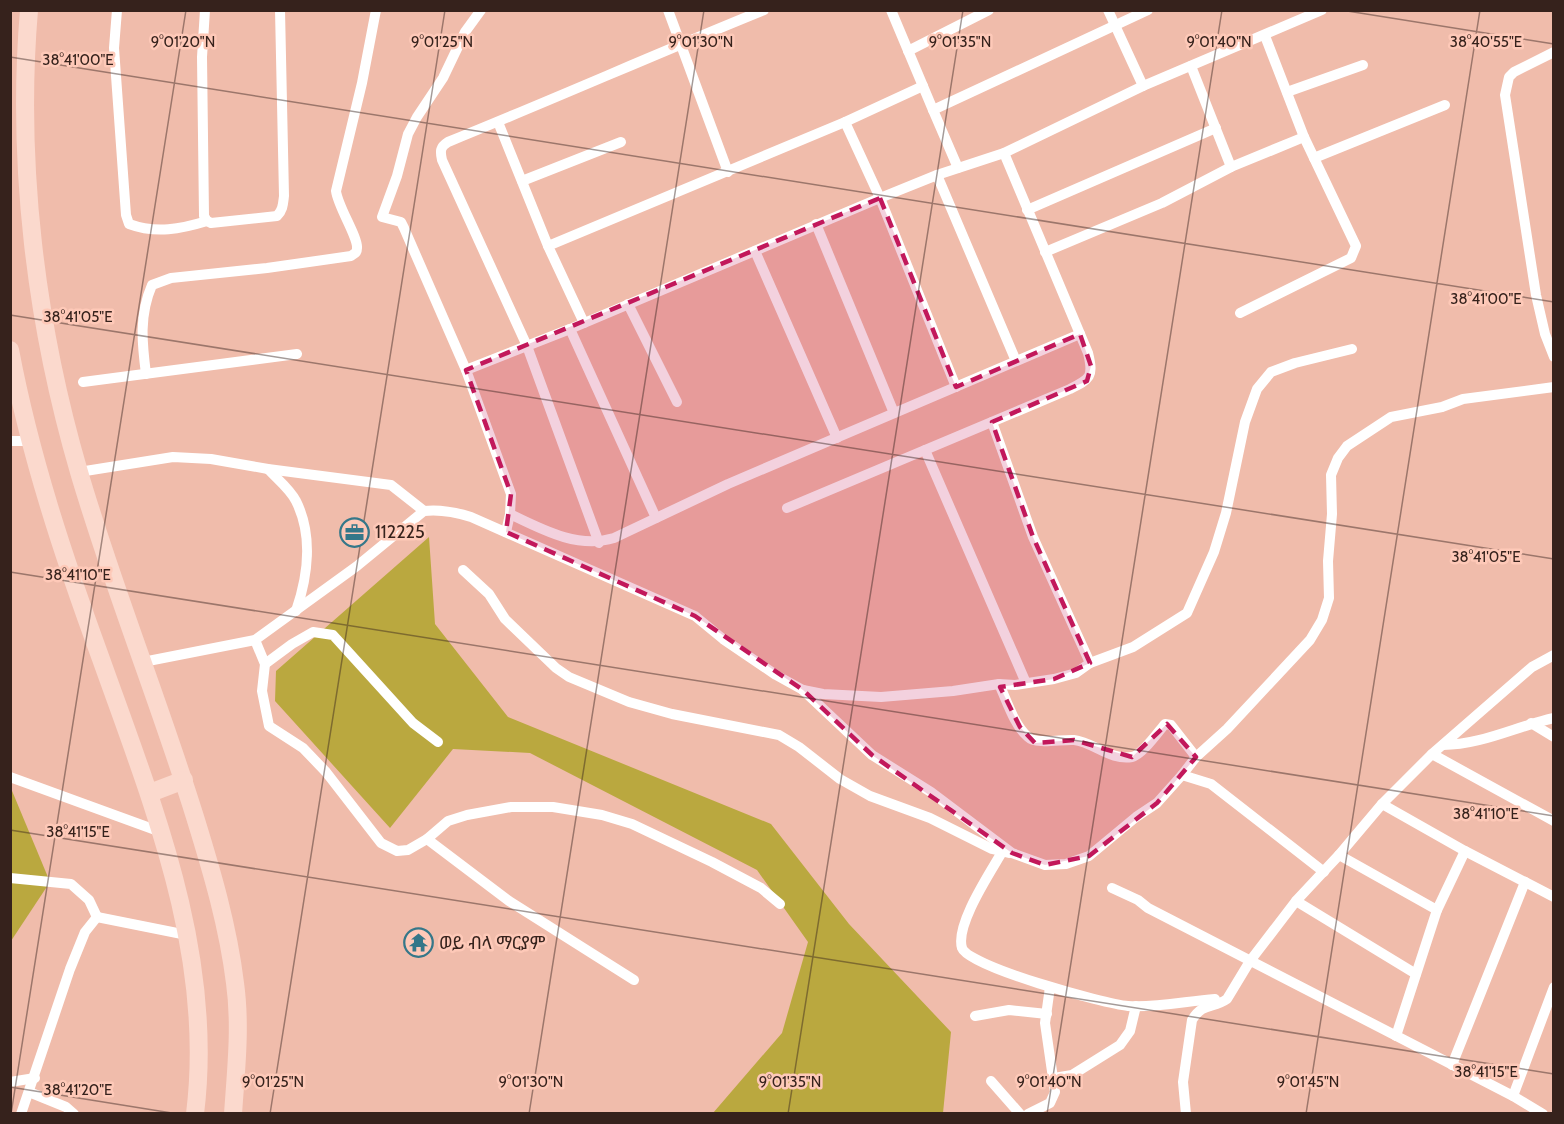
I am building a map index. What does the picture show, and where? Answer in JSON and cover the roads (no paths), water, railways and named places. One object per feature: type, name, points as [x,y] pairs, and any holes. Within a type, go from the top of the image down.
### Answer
[{"type":"main road","points":[[29,10],[26,45],[27,170],[33,240],[45,331],[79,472],[184,780],[220,900],[236,984],[238,1044],[233,1113]]},
{"type":"main road","points":[[10,350],[39,476],[100,656],[150,793],[182,908],[192,954],[198,1022],[195,1113]]},
{"type":"main road","points":[[150,793],[184,780]]},
{"type":"street","points":[[117,10],[114,48],[126,214],[129,224],[139,228],[159,230],[184,228],[207,220]]},
{"type":"street","points":[[205,10],[202,57],[204,216],[212,223],[277,216],[283,208],[280,10]]},
{"type":"street","points":[[146,374],[142,345],[142,314],[152,285],[171,278],[285,266],[351,256],[355,253],[357,245],[337,202],[336,191],[362,83],[376,10]]},
{"type":"street","points":[[481,10],[465,32],[443,78],[408,134],[397,176],[382,217],[401,222],[466,370],[511,494],[506,532]]},
{"type":"street","points":[[668,10],[728,172]]},
{"type":"street","points":[[599,543],[526,346],[442,160],[440,151],[448,142],[764,10]]},
{"type":"street","points":[[891,10],[958,168]]},
{"type":"street","points":[[908,51],[989,10]]},
{"type":"street","points":[[1108,10],[1143,86]]},
{"type":"street","points":[[933,110],[1148,10]]},
{"type":"street","points":[[466,370],[937,175],[1004,153],[1143,86],[1322,10]]},
{"type":"street","points":[[1239,313],[1351,258],[1356,246],[1304,137],[1265,36]]},
{"type":"street","points":[[1554,52],[1514,72],[1509,77],[1505,95],[1536,296],[1545,334],[1554,357]]},
{"type":"street","points":[[1287,92],[1363,64]]},
{"type":"street","points":[[1191,66],[1231,166]]},
{"type":"street","points":[[548,246],[728,172],[923,86]]},
{"type":"street","points":[[1314,158],[1445,105]]},
{"type":"street","points":[[498,122],[548,246],[584,323]]},
{"type":"street","points":[[845,122],[880,198],[956,387]]},
{"type":"street","points":[[1027,210],[1215,128]]},
{"type":"street","points":[[1045,252],[1162,203],[1231,166],[1304,137]]},
{"type":"street","points":[[522,181],[621,142]]},
{"type":"street","points":[[787,508],[1087,381],[1091,366],[1080,334],[1004,153]]},
{"type":"street","points":[[937,175],[1016,361]]},
{"type":"street","points":[[816,224],[894,414]]},
{"type":"street","points":[[755,251],[837,438]]},
{"type":"street","points":[[628,304],[677,402]]},
{"type":"street","points":[[570,328],[656,518]]},
{"type":"street","points":[[510,514],[545,531],[582,542],[599,543],[728,484],[1080,334]]},
{"type":"street","points":[[802,690],[823,694],[881,698],[1026,683],[1076,673],[1090,663],[1133,647],[1187,613],[1214,552],[1227,513],[1245,422],[1257,389],[1271,372],[1295,363],[1352,349]]},
{"type":"street","points":[[84,382],[297,354]]},
{"type":"street","points":[[463,570],[489,594],[505,619],[556,668],[569,677],[629,702],[672,714],[779,735],[799,747],[840,779],[870,796],[930,818],[1007,853],[1045,865],[1066,864],[1089,856],[1156,803],[1196,757],[1227,729],[1310,640],[1322,620],[1329,598],[1331,475],[1338,458],[1347,446],[1391,417],[1443,407],[1462,399],[1554,387]]},
{"type":"street","points":[[992,422],[1033,537],[1090,663]]},
{"type":"street","points":[[10,441],[30,441]]},
{"type":"street","points":[[925,450],[1026,683]]},
{"type":"street","points":[[79,472],[173,457],[211,459],[267,469],[392,485],[424,511],[452,512],[471,517],[695,616],[723,639],[802,690],[872,755],[931,792],[1007,853]]},
{"type":"street","points":[[267,469],[295,500],[304,525],[308,553],[303,591],[296,612]]},
{"type":"street","points":[[143,662],[255,640],[357,566],[424,511]]},
{"type":"street","points":[[265,664],[313,632],[333,635],[413,723],[438,742]]},
{"type":"street","points":[[255,640],[265,664],[262,691],[269,726],[303,748],[381,843],[397,851],[408,850],[427,839],[448,822],[467,815],[511,807],[553,807],[602,814],[632,824],[712,862],[761,888],[780,904]]},
{"type":"street","points":[[1186,1113],[1183,1082],[1192,1020],[1202,1008],[1227,999],[1250,961],[1296,901],[1382,804],[1432,754],[1532,667],[1554,655]]},
{"type":"street","points":[[999,684],[1020,727],[1027,737],[1035,741],[1074,740],[1110,754],[1132,757],[1139,753],[1167,724],[1171,725],[1196,757]]},
{"type":"street","points":[[1443,745],[1460,745],[1554,718]]},
{"type":"street","points":[[1531,723],[1554,736]]},
{"type":"street","points":[[1432,754],[1554,820]]},
{"type":"street","points":[[1182,775],[1211,784],[1324,872]]},
{"type":"street","points":[[10,777],[161,832]]},
{"type":"street","points":[[1382,804],[1465,851],[1554,897]]},
{"type":"street","points":[[427,839],[509,901],[634,980]]},
{"type":"street","points":[[1395,1036],[1437,910],[1465,851]]},
{"type":"street","points":[[1007,853],[970,909],[962,934],[962,946],[966,953],[1029,981],[1089,998],[1136,1006],[1227,999]]},
{"type":"street","points":[[1339,855],[1437,910]]},
{"type":"street","points":[[10,878],[71,884],[89,900],[97,917]]},
{"type":"street","points":[[1452,1065],[1525,882]]},
{"type":"street","points":[[1112,888],[1543,1113]]},
{"type":"street","points":[[1296,901],[1416,974]]},
{"type":"street","points":[[97,917],[187,935]]},
{"type":"street","points":[[21,1113],[35,1078],[70,969],[86,932],[97,917]]},
{"type":"street","points":[[1028,1113],[1050,1103],[1055,1092],[1046,1023],[1050,987]]},
{"type":"street","points":[[1513,1096],[1554,987]]},
{"type":"street","points":[[1054,1078],[1072,1075],[1120,1045],[1130,1031],[1136,1006]]},
{"type":"street","points":[[975,1016],[1009,1011],[1047,1014]]},
{"type":"street","points":[[10,1082],[35,1078]]},
{"type":"street","points":[[991,1081],[1020,1113]]},
{"type":"street","points":[[29,1092],[66,1107],[74,1113]]},
{"type":"place","name":"112225","points":[[354,532]]},
{"type":"place","name":"ወይ ብላ ማርያም","points":[[418,943]]}]
